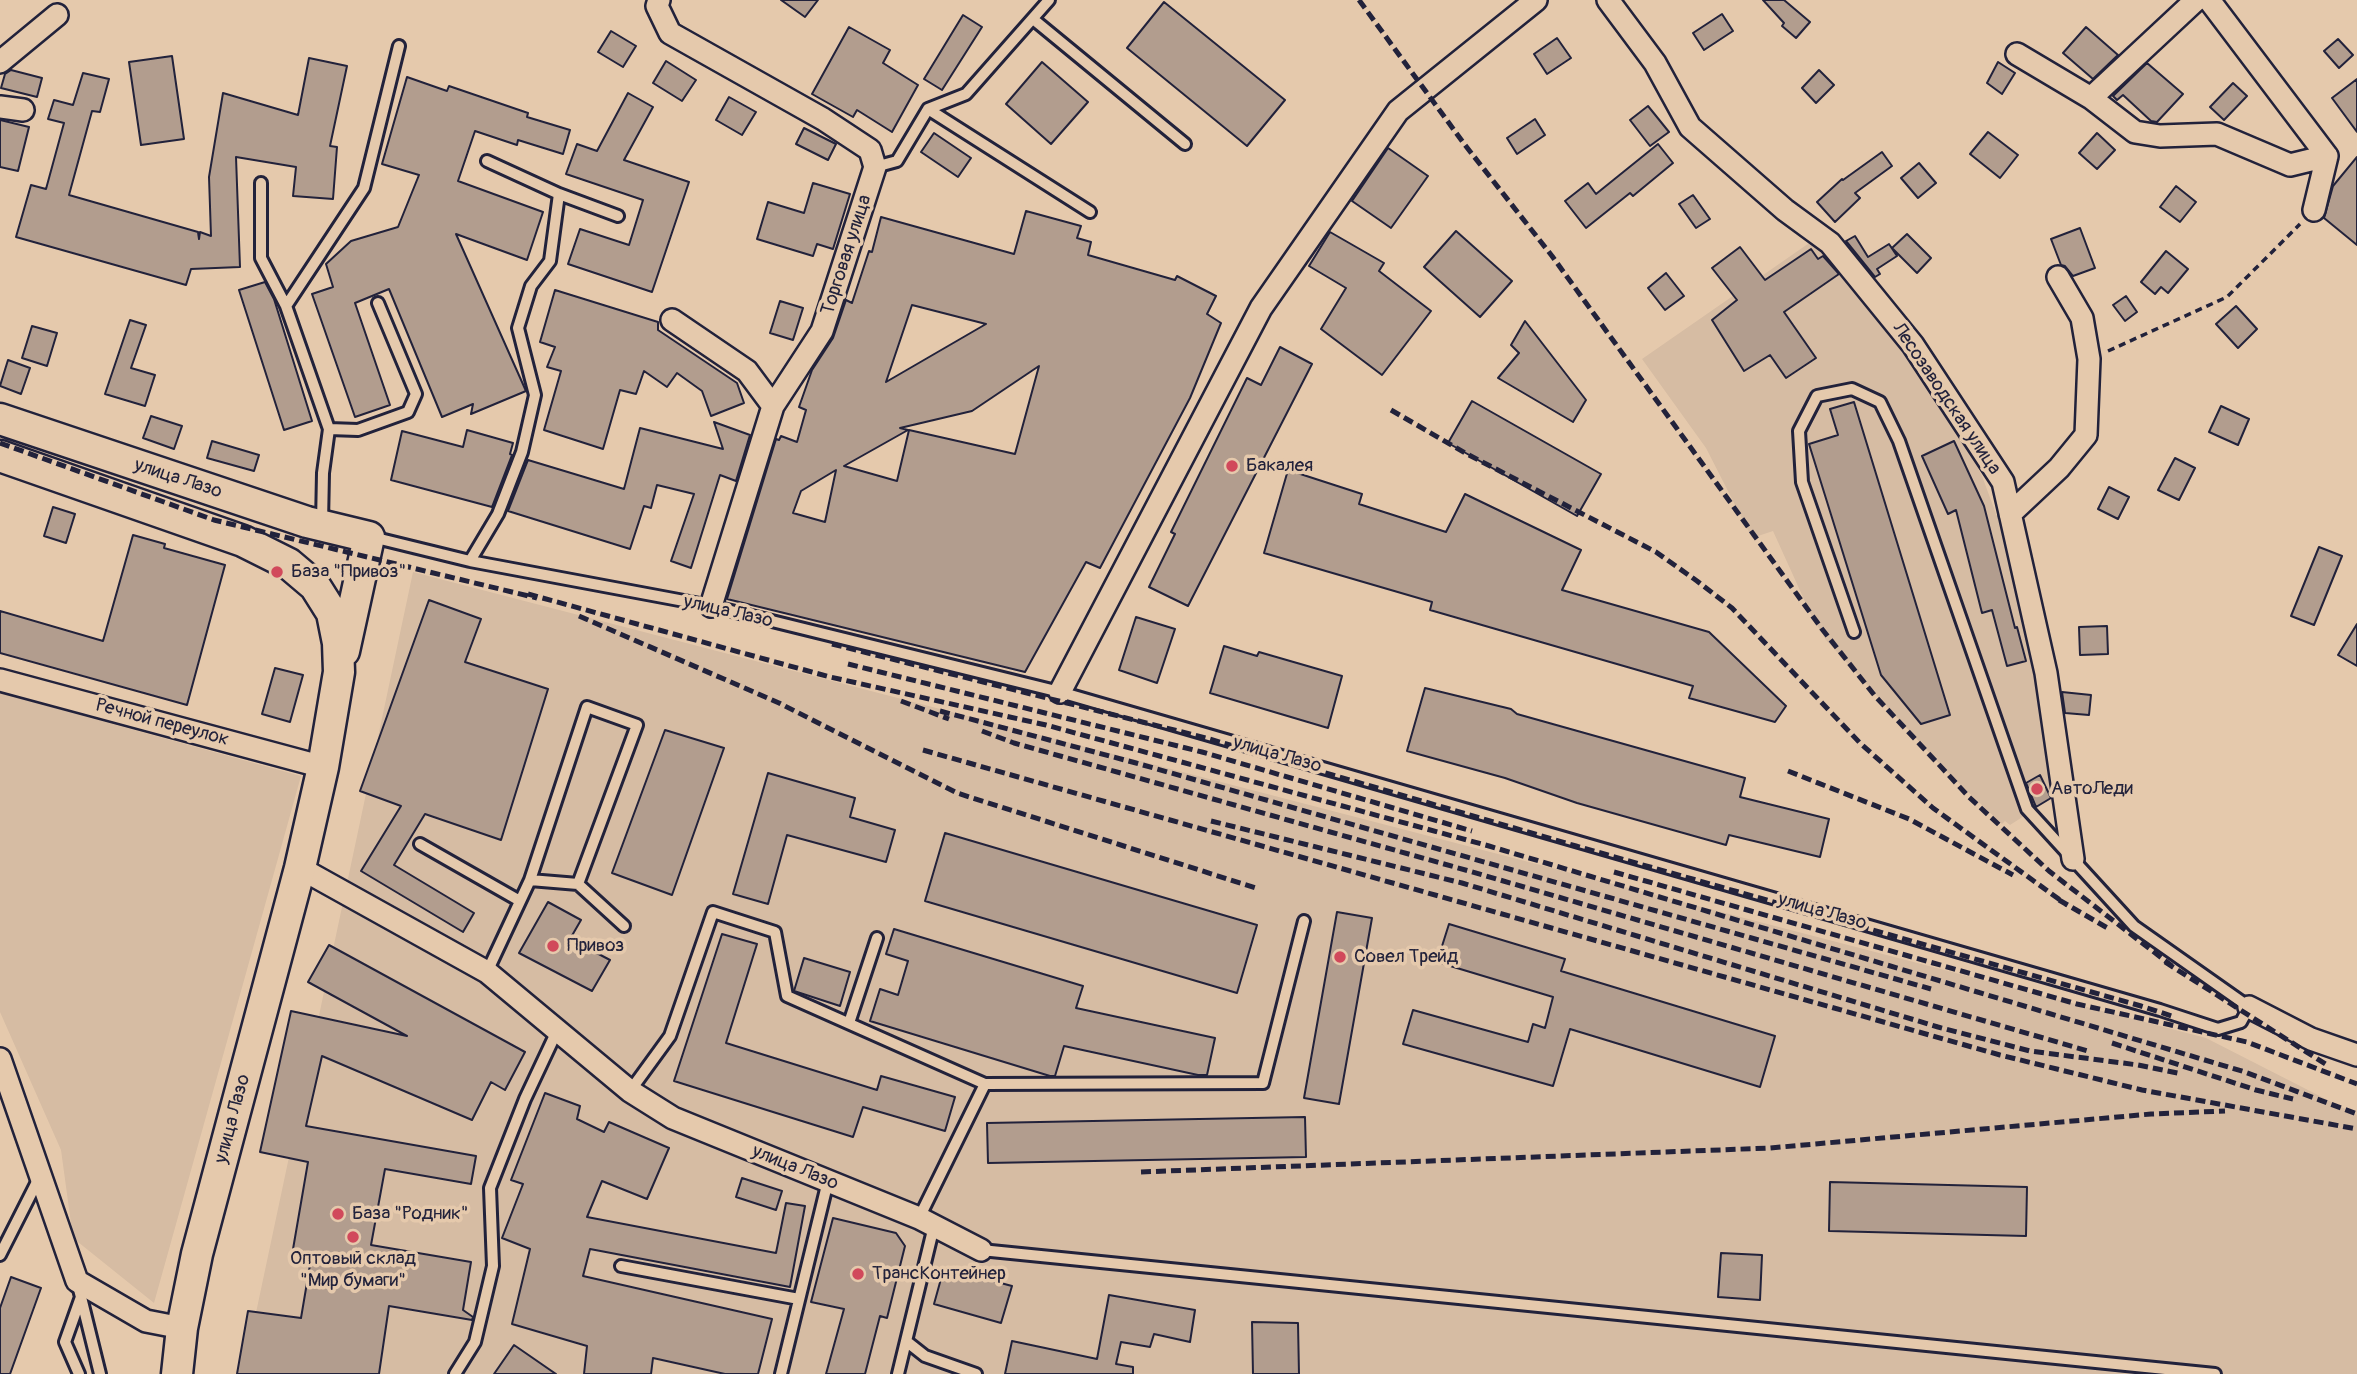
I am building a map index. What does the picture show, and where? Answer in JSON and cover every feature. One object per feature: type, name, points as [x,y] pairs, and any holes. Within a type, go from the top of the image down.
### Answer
[{"type":"main road","name":"улица Лазо","points":[[0,419],[322,525],[369,537]]},
{"type":"main road","name":"улица Лазо","points":[[0,456],[243,541],[289,564],[315,586],[332,613],[338,643],[339,672],[323,767],[300,867],[197,1254],[182,1328],[177,1374]]},
{"type":"main road","points":[[339,672],[369,537]]},
{"type":"street","points":[[659,0],[657,6],[670,33],[823,119],[870,150],[876,167]]},
{"type":"street","points":[[1060,692],[1261,308],[1398,111],[1536,0]]},
{"type":"street","name":"Лесозаводская улица","points":[[1608,0],[1655,63],[1690,127],[1785,210],[1830,243],[1913,345],[2003,482],[2046,673],[2073,859]]},
{"type":"street","points":[[2091,98],[2196,0]]},
{"type":"street","points":[[2209,0],[2327,156]]},
{"type":"street","points":[[0,62],[57,15]]},
{"type":"street","points":[[2017,54],[2091,98],[2135,132],[2160,136],[2217,134],[2290,165],[2327,156]]},
{"type":"street","points":[[0,107],[23,110]]},
{"type":"street","points":[[2314,210],[2327,156]]},
{"type":"street","name":"Торговая улица","points":[[711,606],[773,406],[822,331],[876,167]]},
{"type":"street","points":[[2010,514],[2059,468],[2086,435],[2089,359],[2082,318],[2057,277]]},
{"type":"street","points":[[672,320],[747,370],[773,406]]},
{"type":"street","name":"Речной переулок","points":[[0,680],[323,767]]},
{"type":"street","name":"улица Лазо","points":[[300,867],[487,972],[630,1091],[673,1118],[926,1222],[981,1250]]},
{"type":"street","points":[[2249,1007],[2311,1039],[2357,1055]]},
{"type":"street","points":[[0,1059],[79,1289],[146,1321],[182,1328]]},
{"type":"lane","points":[[876,167],[897,161],[928,109],[966,94],[1049,0]]},
{"type":"lane","points":[[1033,19],[1185,144]]},
{"type":"lane","points":[[286,306],[365,188],[399,46]]},
{"type":"lane","points":[[928,109],[1090,212]]},
{"type":"lane","points":[[487,161],[559,194],[618,216]]},
{"type":"lane","points":[[261,183],[261,258],[286,306],[329,429],[323,473],[322,525]]},
{"type":"lane","points":[[470,561],[498,514],[522,452],[535,395],[518,328],[531,286],[550,261],[559,194]]},
{"type":"lane","points":[[329,429],[358,430],[408,412],[416,394],[378,303]]},
{"type":"lane","points":[[1854,632],[1802,482],[1799,431],[1817,396],[1852,388],[1880,402],[1899,441],[2027,809],[2134,926],[2249,1007]]},
{"type":"lane","name":"улица Лазо","points":[[369,537],[470,561],[711,606],[1060,692],[2218,1029],[2241,1022],[2249,1007]]},
{"type":"lane","points":[[487,972],[530,880],[587,707],[637,725],[578,884]]},
{"type":"lane","points":[[420,844],[520,901]]},
{"type":"lane","points":[[530,880],[578,884],[624,926]]},
{"type":"lane","points":[[630,1091],[670,1036],[713,912],[775,932],[787,996],[985,1084],[1263,1083],[1304,922]]},
{"type":"lane","points":[[849,1023],[877,938]]},
{"type":"lane","points":[[455,1374],[475,1342],[493,1266],[490,1188],[525,1099],[558,1031]]},
{"type":"lane","points":[[898,1374],[926,1222],[985,1084]]},
{"type":"lane","points":[[0,1255],[40,1175]]},
{"type":"lane","points":[[781,1374],[828,1181]]},
{"type":"lane","points":[[981,1250],[2215,1374]]},
{"type":"lane","points":[[621,1266],[799,1299]]},
{"type":"lane","points":[[79,1289],[65,1342],[79,1374]]},
{"type":"lane","points":[[79,1289],[100,1374]]},
{"type":"lane","points":[[906,1341],[925,1356],[976,1374]]},
{"type":"lane","points":[[69,1374],[74,1361]]},
{"type":"path","points":[[2089,359],[2227,297],[2314,210]]},
{"type":"shaded area","points":[[1815,239],[1852,280],[1957,429],[1982,476],[2002,530],[2043,718],[2052,798],[2010,825],[2005,821],[2002,824],[1945,770],[1826,640],[1812,617],[1773,531],[1752,538],[1706,448],[1642,359]]},
{"type":"shaded area","points":[[413,572],[2206,1038],[2357,1115],[2357,1374],[243,1374]]},
{"type":"shaded area","points":[[0,693],[301,776],[154,1303],[73,1238],[61,1150],[0,1012]]},
{"type":"building","points":[[781,0],[818,0],[805,17]]},
{"type":"building","points":[[1763,0],[1784,0],[1810,22],[1796,38],[1782,26],[1784,23]]},
{"type":"building","points":[[1164,2],[1285,100],[1247,146],[1127,48]]},
{"type":"building","points":[[1722,14],[1733,31],[1704,50],[1693,33]]},
{"type":"building","points":[[963,15],[982,27],[942,90],[924,79]]},
{"type":"building","points":[[849,27],[890,50],[883,63],[918,85],[892,132],[857,110],[853,117],[812,94]]},
{"type":"building","points":[[2086,27],[2118,55],[2093,79],[2063,53]]},
{"type":"building","points":[[611,31],[636,46],[623,67],[598,52]]},
{"type":"building","points":[[1557,38],[1571,58],[1547,74],[1534,54]]},
{"type":"building","points":[[2338,39],[2353,55],[2339,68],[2324,51]]},
{"type":"building","points":[[172,56],[184,139],[141,145],[129,62]]},
{"type":"building","points":[[309,58],[347,66],[330,146],[337,147],[333,199],[293,196],[296,167],[236,157],[240,267],[191,269],[186,285],[16,237],[31,185],[46,189],[64,123],[48,119],[54,100],[73,105],[83,73],[109,79],[100,112],[92,111],[69,195],[198,232],[199,239],[200,232],[211,236],[209,177],[223,93],[298,115]]},
{"type":"building","points":[[666,61],[696,80],[682,101],[653,83]]},
{"type":"building","points":[[1042,62],[1088,102],[1051,144],[1006,104]]},
{"type":"building","points":[[1998,62],[2015,73],[2002,94],[1987,83]]},
{"type":"building","points":[[2147,63],[2183,94],[2157,122],[2151,121],[2123,95],[2117,100],[2113,96]]},
{"type":"building","points":[[11,70],[42,78],[37,97],[1,88],[5,74]]},
{"type":"building","points":[[1819,70],[1834,85],[1816,103],[1802,88]]},
{"type":"building","points":[[407,77],[447,91],[449,86],[528,113],[527,117],[570,130],[563,154],[518,140],[517,145],[475,131],[458,181],[543,212],[527,260],[456,234],[526,391],[471,414],[473,404],[442,417],[389,289],[355,303],[390,405],[355,417],[312,294],[333,287],[326,264],[351,241],[398,227],[419,175],[382,164]]},
{"type":"building","points":[[2357,79],[2357,132],[2332,98]]},
{"type":"building","points":[[2233,83],[2247,96],[2224,120],[2210,107]]},
{"type":"building","points":[[628,93],[653,107],[624,160],[689,182],[652,292],[568,264],[580,229],[629,245],[643,200],[566,174],[577,144],[597,151]]},
{"type":"building","points":[[729,97],[756,112],[742,135],[716,120]]},
{"type":"building","points":[[1648,106],[1669,132],[1650,146],[1630,120]]},
{"type":"building","points":[[1535,119],[1545,135],[1517,154],[1507,138]]},
{"type":"building","points":[[0,120],[29,127],[18,171],[0,167]]},
{"type":"building","points":[[804,128],[836,144],[828,160],[796,144]]},
{"type":"building","points":[[1988,132],[2018,155],[2000,178],[1970,154]]},
{"type":"building","points":[[934,133],[971,158],[958,177],[921,152]]},
{"type":"building","points":[[2097,133],[2115,150],[2097,169],[2079,153]]},
{"type":"building","points":[[1658,144],[1673,163],[1633,196],[1630,193],[1586,228],[1565,201],[1588,183],[1596,194]]},
{"type":"building","points":[[1388,148],[1428,176],[1391,228],[1352,201]]},
{"type":"building","points":[[1882,152],[1892,166],[1855,193],[1860,198],[1835,222],[1817,202],[1842,179]]},
{"type":"building","points":[[2357,157],[2357,245],[2324,218],[2333,186]]},
{"type":"building","points":[[1919,163],[1936,183],[1918,198],[1901,178]]},
{"type":"building","points":[[813,183],[850,194],[833,249],[817,244],[813,256],[757,239],[768,202],[804,213]]},
{"type":"building","points":[[2176,186],[2196,202],[2180,222],[2160,207]]},
{"type":"building","points":[[1693,195],[1710,219],[1696,228],[1679,204]]},
{"type":"building","points":[[1026,211],[1081,226],[1077,238],[1091,242],[1088,255],[1175,280],[1177,276],[1216,296],[1207,314],[1221,323],[1190,398],[1100,568],[1086,562],[1025,672],[727,599],[776,439],[779,440],[781,436],[797,442],[806,410],[799,407],[812,370],[833,338],[846,300],[852,303],[869,251],[872,252],[881,217],[1014,254]],"holes":[[[912,305],[986,324],[886,382]],[[1039,366],[1015,454],[909,430],[897,481],[844,466],[908,430],[900,428],[972,411]],[[836,470],[825,522],[793,513],[801,491]]]},
{"type":"building","points":[[2080,228],[2095,268],[2073,276],[2061,265],[2051,239]]},
{"type":"building","points":[[1456,231],[1512,281],[1480,317],[1424,267]]},
{"type":"building","points":[[1330,232],[1384,263],[1379,271],[1431,311],[1382,375],[1321,329],[1346,288],[1309,266]]},
{"type":"building","points":[[1907,234],[1931,258],[1917,273],[1892,248]]},
{"type":"building","points":[[1855,236],[1868,257],[1889,244],[1897,256],[1877,269],[1880,274],[1875,277],[1846,241]]},
{"type":"building","points":[[1740,247],[1765,280],[1811,249],[1818,259],[1823,256],[1839,274],[1784,312],[1816,358],[1786,378],[1770,355],[1744,371],[1712,320],[1737,300],[1712,268]]},
{"type":"building","points":[[2166,251],[2188,269],[2168,293],[2161,287],[2155,294],[2141,282]]},
{"type":"building","points":[[1666,273],[1684,296],[1665,310],[1648,288]]},
{"type":"building","points":[[265,282],[274,299],[312,421],[284,430],[239,290]]},
{"type":"building","points":[[555,290],[658,322],[658,330],[737,383],[744,403],[711,416],[702,391],[677,373],[667,387],[644,371],[636,394],[620,390],[603,449],[544,430],[561,371],[547,367],[555,347],[540,342]]},
{"type":"building","points":[[2126,296],[2137,312],[2125,321],[2113,305]]},
{"type":"building","points":[[780,301],[803,308],[793,340],[770,333]]},
{"type":"building","points":[[2236,306],[2257,329],[2238,348],[2216,324]]},
{"type":"building","points":[[130,320],[146,325],[131,368],[155,375],[145,406],[105,394]]},
{"type":"building","points":[[1525,321],[1586,400],[1573,422],[1498,378],[1519,353],[1511,345]]},
{"type":"building","points":[[32,326],[57,333],[47,366],[22,358]]},
{"type":"building","name":"Бакалея","points":[[1280,347],[1312,364],[1188,606],[1149,587],[1175,534],[1171,532],[1247,378],[1261,385]]},
{"type":"building","points":[[8,360],[30,368],[21,394],[0,386]]},
{"type":"building","points":[[1472,401],[1601,474],[1577,516],[1448,443]]},
{"type":"building","points":[[1854,402],[1950,715],[1921,724],[1881,675],[1809,444],[1838,435],[1830,409]]},
{"type":"building","points":[[2221,406],[2249,419],[2238,445],[2209,432]]},
{"type":"building","points":[[151,416],[182,426],[174,449],[143,438]]},
{"type":"building","points":[[714,422],[750,435],[736,481],[720,475],[691,568],[671,561],[694,494],[657,485],[651,508],[644,506],[630,549],[508,511],[528,460],[624,489],[640,428],[723,449]]},
{"type":"building","points":[[467,430],[513,443],[512,455],[492,507],[391,480],[402,431],[463,447]]},
{"type":"building","points":[[212,441],[259,455],[254,471],[207,458]]},
{"type":"building","points":[[1954,441],[1984,506],[2026,661],[2007,666],[1992,610],[1982,613],[1956,510],[1948,514],[1922,456]]},
{"type":"building","points":[[2175,458],[2195,468],[2179,500],[2158,490]]},
{"type":"building","points":[[1288,470],[1362,494],[1359,504],[1446,532],[1465,494],[1581,550],[1562,590],[1709,632],[1786,706],[1775,722],[1689,698],[1693,686],[1430,610],[1432,602],[1264,553]]},
{"type":"building","points":[[2109,487],[2129,497],[2118,519],[2098,509]]},
{"type":"building","points":[[53,507],[75,514],[66,543],[44,536]]},
{"type":"building","points":[[133,535],[165,544],[164,548],[225,565],[187,705],[0,653],[0,611],[103,641]]},
{"type":"building","points":[[2319,547],[2342,556],[2314,625],[2291,616]]},
{"type":"building","points":[[429,600],[481,619],[465,662],[548,689],[501,840],[425,814],[394,865],[474,913],[463,932],[361,871],[401,806],[360,791]]},
{"type":"building","points":[[1136,617],[1175,629],[1157,683],[1119,670]]},
{"type":"building","points":[[2357,624],[2357,666],[2338,655]]},
{"type":"building","points":[[2107,626],[2108,654],[2080,655],[2079,627]]},
{"type":"building","points":[[1224,646],[1257,656],[1259,652],[1342,676],[1328,728],[1210,693]]},
{"type":"building","points":[[275,668],[303,675],[290,722],[262,714]]},
{"type":"building","points":[[1425,688],[1511,709],[1517,714],[1745,778],[1740,797],[1829,819],[1820,857],[1729,835],[1726,845],[1407,751]]},
{"type":"building","points":[[2062,692],[2091,695],[2089,715],[2065,713]]},
{"type":"building","points":[[665,730],[724,748],[672,895],[612,873]]},
{"type":"building","points":[[768,773],[855,798],[850,817],[895,830],[886,862],[787,835],[768,904],[733,894]]},
{"type":"building","points":[[2040,775],[2051,798],[2036,807],[2026,783]]},
{"type":"building","points":[[945,833],[1257,925],[1237,993],[925,901]]},
{"type":"building","name":"Привоз","points":[[548,902],[581,920],[570,939],[610,960],[592,991],[519,953]]},
{"type":"building","points":[[1337,912],[1372,918],[1339,1104],[1304,1098]]},
{"type":"building","points":[[1449,924],[1565,959],[1561,971],[1775,1036],[1760,1087],[1570,1029],[1553,1086],[1403,1044],[1413,1010],[1528,1042],[1533,1024],[1545,1028],[1553,997],[1437,962]]},
{"type":"building","points":[[894,929],[1083,986],[1076,1008],[1215,1038],[1207,1075],[1064,1046],[1055,1076],[1050,1076],[870,1021],[880,989],[898,995],[908,961],[886,954]]},
{"type":"building","points":[[722,934],[757,944],[726,1043],[877,1090],[881,1076],[955,1097],[945,1131],[863,1107],[853,1137],[674,1081]]},
{"type":"building","points":[[329,945],[525,1052],[505,1090],[491,1082],[472,1120],[322,1056],[306,1126],[476,1156],[471,1184],[385,1169],[371,1245],[471,1262],[463,1310],[473,1317],[472,1320],[389,1306],[379,1374],[237,1374],[248,1311],[301,1318],[311,1259],[292,1255],[308,1162],[260,1152],[291,1011],[407,1036],[308,982]]},
{"type":"building","points":[[804,958],[850,972],[840,1006],[794,991]]},
{"type":"building","points":[[545,1093],[580,1106],[577,1119],[604,1132],[609,1122],[669,1148],[647,1199],[602,1181],[587,1217],[776,1253],[786,1203],[805,1206],[790,1287],[590,1249],[583,1276],[772,1319],[758,1374],[725,1374],[653,1358],[651,1374],[584,1374],[587,1346],[512,1324],[530,1249],[502,1238],[523,1184],[511,1180]]},
{"type":"building","points":[[1305,1117],[1306,1157],[988,1163],[987,1123]]},
{"type":"building","points":[[742,1178],[782,1191],[776,1210],[736,1197]]},
{"type":"building","points":[[1830,1182],[2027,1187],[2026,1236],[1829,1231]]},
{"type":"building","name":"ТрансКонтейнер","points":[[833,1218],[896,1233],[905,1246],[887,1318],[880,1316],[865,1374],[826,1374],[844,1309],[811,1302]]},
{"type":"building","points":[[1721,1253],[1762,1255],[1760,1300],[1718,1297]]},
{"type":"building","points":[[944,1268],[1012,1286],[1001,1323],[934,1304]]},
{"type":"building","points":[[11,1277],[41,1288],[10,1374],[0,1374],[0,1308]]},
{"type":"building","points":[[1109,1295],[1195,1310],[1190,1342],[1154,1334],[1150,1347],[1121,1342],[1116,1364],[1133,1367],[1133,1374],[1005,1374],[1012,1341],[1097,1359]]},
{"type":"building","points":[[1252,1322],[1298,1323],[1299,1374],[1253,1374]]},
{"type":"building","points":[[514,1345],[556,1374],[494,1374]]},
{"type":"railway","points":[[1359,0],[1465,145],[1552,256],[1822,629],[1875,696],[1969,797],[2049,871],[2172,966]]},
{"type":"railway","points":[[1391,410],[1467,454],[1656,552],[1697,581],[1732,608],[1860,743],[1933,808],[2067,905]]},
{"type":"railway","points":[[0,443],[214,520],[537,598]]},
{"type":"railway","points":[[528,594],[830,677],[1046,725],[1489,846],[2245,1072],[2357,1114]]},
{"type":"railway","points":[[579,616],[779,703],[957,793],[1259,889]]},
{"type":"railway","points":[[832,644],[1206,738],[2175,1017]]},
{"type":"railway","points":[[848,664],[1202,752],[1472,831]]},
{"type":"railway","points":[[901,701],[949,719]]},
{"type":"railway","points":[[940,711],[1136,763],[1931,989]]},
{"type":"railway","points":[[982,731],[1014,743],[1469,871],[2088,1051]]},
{"type":"railway","points":[[923,750],[2000,1055],[2142,1090],[2357,1129]]},
{"type":"railway","points":[[1788,771],[1909,819],[2013,875]]},
{"type":"railway","points":[[1211,821],[1462,883],[1938,1027],[2030,1051],[2138,1065],[2182,1074]]},
{"type":"railway","points":[[1614,872],[2077,1004],[2247,1042],[2357,1084]]},
{"type":"railway","points":[[2059,900],[2111,930]]},
{"type":"railway","points":[[2165,962],[2327,1065]]},
{"type":"railway","points":[[2112,1043],[2256,1090],[2293,1099]]},
{"type":"railway","points":[[1141,1172],[1770,1148],[2151,1114],[2225,1111]]},
{"type":"place","name":"Бакалея","points":[[1232,466]]},
{"type":"place","name":"База \"Привоз\"","points":[[277,572]]},
{"type":"place","name":"АвтоЛеди","points":[[2037,789]]},
{"type":"place","name":"Привоз","points":[[553,946]]},
{"type":"place","name":"Совел Трейд","points":[[1340,957]]},
{"type":"place","name":"База \"Родник\"","points":[[338,1214]]},
{"type":"place","name":"Оптовый склад \"Мир бумаги\"","points":[[353,1237]]},
{"type":"place","name":"ТрансКонтейнер","points":[[858,1274]]}]
